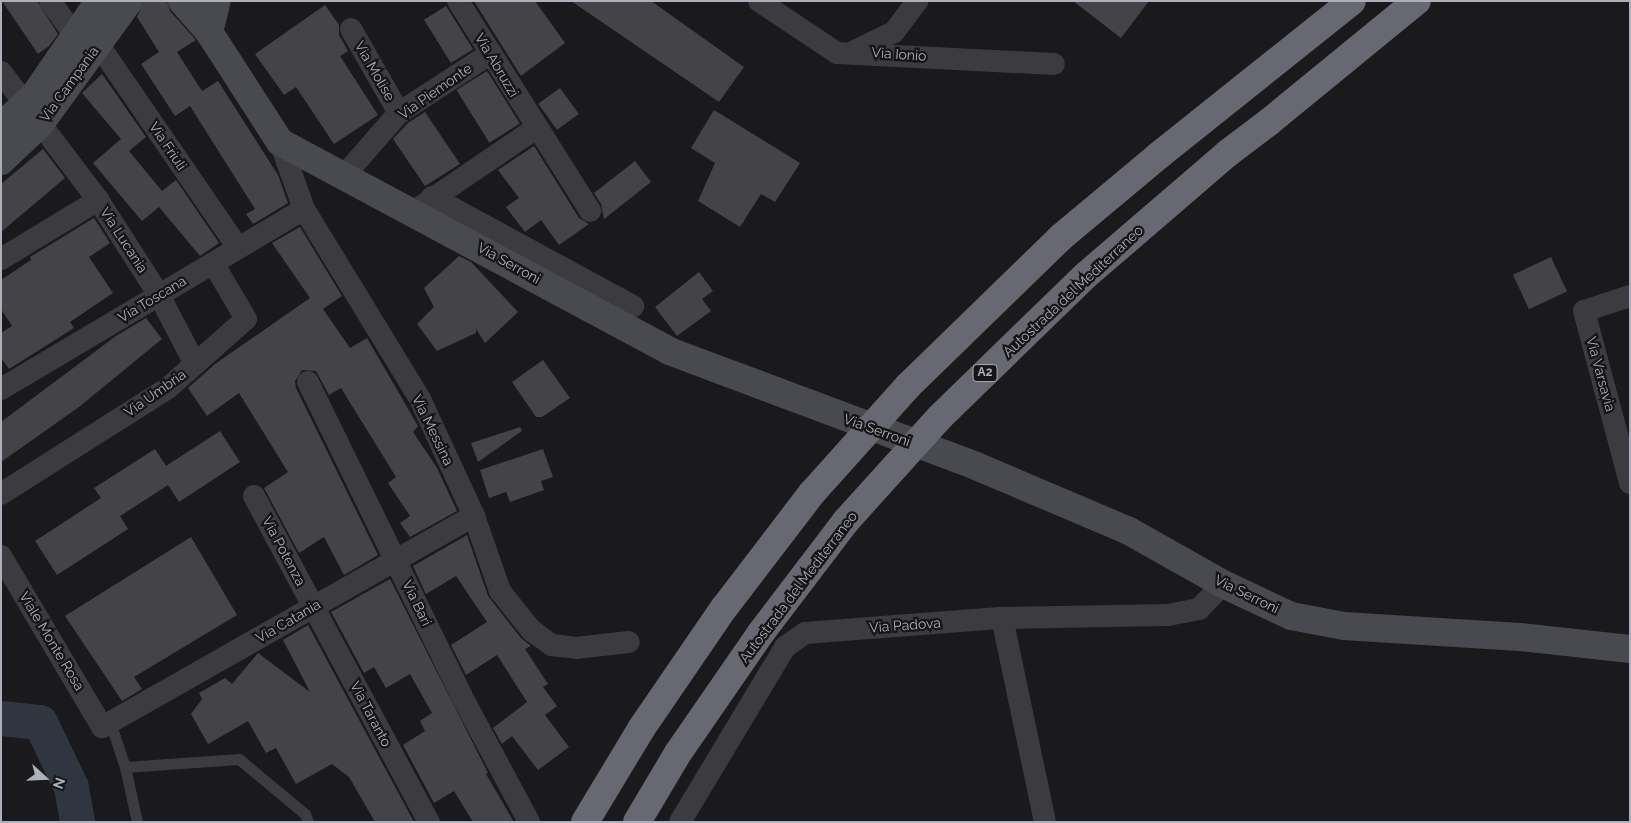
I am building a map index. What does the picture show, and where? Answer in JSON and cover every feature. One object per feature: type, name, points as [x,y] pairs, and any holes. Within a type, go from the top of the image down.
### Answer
[{"type":"highway","points":[[585,822],[641,729],[724,608],[812,493],[908,386],[1060,238],[1158,156],[1352,1]]},
{"type":"highway","name":"Autostrada del Mediterraneo","points":[[637,822],[678,753],[760,634],[846,521],[940,417],[1085,276],[1228,152],[1269,122],[1417,1]]},
{"type":"street","name":"Via Friuli","points":[[50,1],[87,41],[238,248]]},
{"type":"street","name":"Via Campania","points":[[87,41],[99,1]]},
{"type":"street","name":"Via Campania","points":[[1,161],[87,41],[129,1]]},
{"type":"street","name":"Via Serroni","points":[[182,1],[209,32],[280,142],[342,178],[423,205],[669,351],[976,466],[1130,531],[1223,584],[1291,616],[1344,626],[1520,637],[1630,649]]},
{"type":"street","name":"Via Serroni","points":[[202,1],[209,32]]},
{"type":"street","points":[[209,32],[217,1]]},
{"type":"street","name":"Via Abruzzi","points":[[458,1],[535,129],[590,211]]},
{"type":"street","name":"Via Ionio","points":[[759,1],[838,52],[854,51],[1054,64]]},
{"type":"street","points":[[854,51],[894,32],[917,1]]},
{"type":"street","name":"Via Molise","points":[[352,29],[399,113]]},
{"type":"street","name":"Via Piemonte","points":[[342,178],[399,113],[491,53]]},
{"type":"street","name":"Via Lucania","points":[[1,72],[98,200],[159,295],[195,364]]},
{"type":"street","name":"Via Campania","points":[[1,126],[33,114]]},
{"type":"street","points":[[423,205],[535,129]]},
{"type":"street","name":"Via Messina","points":[[280,142],[304,209],[420,399],[474,516],[500,591],[531,630],[552,645],[568,647],[629,642]]},
{"type":"street","points":[[1,260],[98,200]]},
{"type":"street","points":[[423,205],[633,306]]},
{"type":"street","name":"Via Toscana","points":[[3,384],[304,209]]},
{"type":"street","name":"Via Umbria","points":[[1,493],[168,388],[246,319],[213,263]]},
{"type":"street","name":"Via Varsavia","points":[[1630,296],[1584,311],[1630,483]]},
{"type":"street","name":"Via Bari","points":[[308,382],[461,695],[529,822]]},
{"type":"street","name":"Via Potenza","points":[[254,496],[314,606]]},
{"type":"street","name":"Via Catania","points":[[106,724],[474,516]]},
{"type":"street","name":"Viale Monte Rosa","points":[[1,556],[106,724]]},
{"type":"street","name":"Via Padova","points":[[680,822],[785,646],[805,633],[1002,618],[1168,615],[1199,609],[1223,584]]},
{"type":"street","name":"Via Taranto","points":[[314,606],[429,822]]},
{"type":"street","points":[[1002,618],[1045,822]]},
{"type":"lane","points":[[106,724],[125,767],[137,822]]},
{"type":"lane","points":[[125,767],[239,759],[305,814],[308,822]]},
{"type":"building","points":[[2,1],[37,1],[58,34],[49,46],[38,54]]},
{"type":"building","points":[[144,1],[167,1],[170,11],[196,40],[177,52],[202,91],[218,81],[278,175],[288,203],[253,224],[246,214],[255,209],[190,106],[175,116],[141,64],[159,52],[137,17]]},
{"type":"building","points":[[474,1],[535,1],[565,43],[521,76]]},
{"type":"building","points":[[571,1],[651,1],[744,67],[719,102]]},
{"type":"building","points":[[1073,1],[1149,1],[1121,38]]},
{"type":"building","points":[[325,5],[339,25],[339,35],[348,51],[340,56],[378,115],[334,144],[296,87],[284,95],[255,54]]},
{"type":"building","points":[[446,6],[473,49],[451,63],[424,20]]},
{"type":"building","points":[[487,71],[520,124],[489,143],[456,90]]},
{"type":"building","points":[[102,74],[146,137],[129,151],[162,191],[176,180],[219,243],[200,256],[159,207],[142,221],[93,163],[121,139],[82,93]]},
{"type":"building","points":[[560,88],[579,114],[557,130],[538,104]]},
{"type":"building","points":[[714,110],[800,163],[775,202],[761,194],[740,227],[698,201],[715,163],[691,148]]},
{"type":"building","points":[[425,112],[460,164],[425,186],[393,139],[408,123]]},
{"type":"building","points":[[534,146],[579,218],[589,224],[559,245],[541,220],[525,232],[506,207],[519,198],[498,170]]},
{"type":"building","points":[[43,149],[65,178],[1,232],[1,184]]},
{"type":"building","points":[[635,161],[651,182],[604,219],[601,204],[594,193]]},
{"type":"building","points":[[94,218],[110,243],[89,257],[113,293],[70,322],[74,328],[9,369],[1,358],[1,333],[12,326],[1,309],[1,280],[31,260],[30,257]]},
{"type":"building","points":[[300,227],[342,296],[323,309],[350,348],[367,338],[418,426],[413,432],[437,468],[457,511],[410,537],[400,523],[410,516],[388,483],[396,477],[341,388],[329,395],[316,371],[302,370],[295,381],[296,388],[378,555],[344,575],[324,537],[299,553],[264,488],[288,472],[239,393],[207,416],[188,388],[215,364],[310,298],[272,243]]},
{"type":"building","points":[[459,256],[471,262],[518,312],[485,343],[476,329],[476,333],[437,351],[417,324],[434,307],[424,288]]},
{"type":"building","points":[[1551,257],[1567,291],[1529,309],[1513,275]]},
{"type":"building","points":[[699,272],[713,291],[702,299],[711,311],[677,336],[655,307]]},
{"type":"building","points":[[146,318],[162,339],[79,407],[1,462],[1,422],[116,336]]},
{"type":"building","points":[[543,360],[570,398],[542,417],[536,417],[512,382]]},
{"type":"building","points":[[520,427],[522,431],[478,462],[471,443]]},
{"type":"building","points":[[220,431],[240,462],[179,502],[168,485],[120,516],[128,529],[57,575],[35,541],[101,498],[94,488],[155,449],[166,466]]},
{"type":"building","points":[[543,449],[553,477],[541,481],[544,490],[510,502],[506,492],[489,498],[480,470]]},
{"type":"building","points":[[467,535],[488,596],[521,638],[531,646],[525,649],[548,684],[543,687],[557,706],[545,715],[569,747],[538,770],[512,736],[502,744],[493,728],[527,702],[497,655],[466,675],[451,645],[487,622],[456,576],[426,594],[413,566]]},
{"type":"building","points":[[191,537],[237,615],[134,677],[142,689],[122,701],[65,616]]},
{"type":"building","points":[[390,579],[488,773],[486,774],[514,822],[473,822],[454,791],[434,803],[403,745],[425,731],[420,721],[432,713],[410,674],[386,688],[374,667],[364,673],[331,612]]},
{"type":"building","points":[[308,625],[414,822],[375,822],[349,777],[332,764],[296,784],[276,748],[266,753],[248,721],[208,744],[191,714],[202,699],[199,693],[225,678],[232,684],[258,653],[310,692],[283,640]]},
{"type":"waterway","points":[[1,718],[40,722],[71,787],[77,822]]}]
